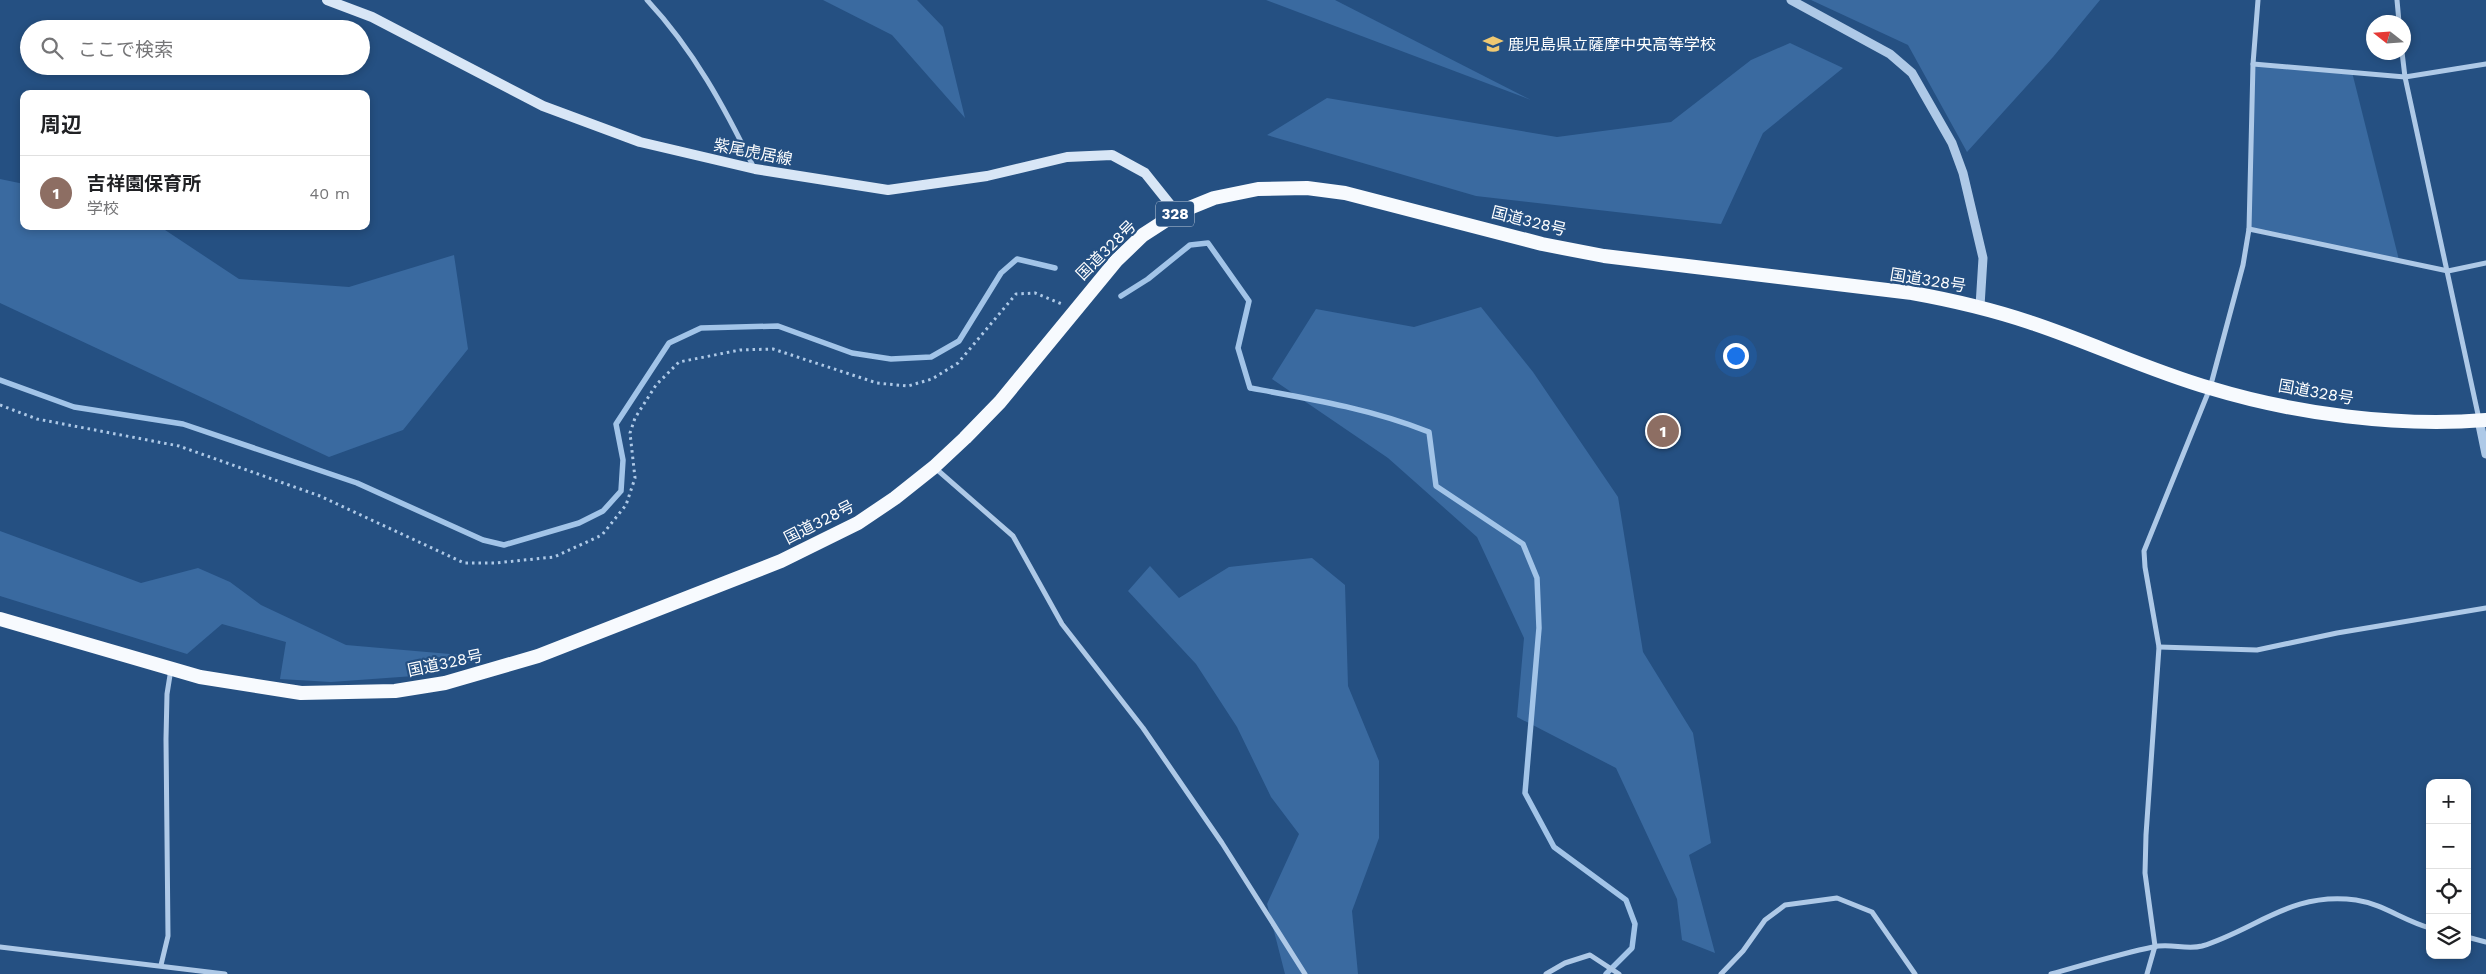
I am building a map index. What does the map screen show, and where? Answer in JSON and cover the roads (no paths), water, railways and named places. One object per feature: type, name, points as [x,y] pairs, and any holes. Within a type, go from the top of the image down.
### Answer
[{"type":"highway","name":"国道328号","points":[[0,619],[171,669],[254,687],[301,693],[395,691],[444,683],[487,673],[547,653],[781,561],[858,523],[896,498],[934,467],[1000,402],[1075,308],[1116,261],[1143,235],[1177,213],[1214,198],[1258,189],[1306,188],[1345,193],[1542,244],[1604,256],[1912,293],[1980,306],[2210,388],[2322,412],[2382,420],[2420,422],[2483,420]]},
{"type":"main road","name":"紫尾虎居線","points":[[328,0],[372,17],[544,106],[640,142],[755,169],[888,190],[987,176],[1067,157],[1112,155],[1145,173],[1177,213]]},
{"type":"street","points":[[647,0],[703,72],[731,120],[755,169]]},
{"type":"street","points":[[1791,0],[1890,54],[1912,73],[1952,143],[1963,173],[1983,258],[1980,306]]},
{"type":"street","points":[[2147,974],[2155,946],[2145,863],[2160,646],[2145,567],[2144,551],[2210,388],[2243,265],[2249,229],[2253,64],[2258,0]]},
{"type":"street","points":[[2397,0],[2398,15]]},
{"type":"street","points":[[2403,60],[2405,77],[2448,271],[2483,420],[2486,454]]},
{"type":"street","points":[[2253,64],[2405,77],[2486,64]]},
{"type":"street","points":[[2249,229],[2448,271],[2486,262]]},
{"type":"street","points":[[934,467],[1014,536],[1062,624],[1144,728],[1222,843],[1305,974]]},
{"type":"street","points":[[2160,646],[2257,650],[2337,633],[2486,608]]},
{"type":"street","points":[[161,965],[168,936],[166,739],[167,694],[171,669]]},
{"type":"street","points":[[1721,974],[1743,951],[1765,920],[1785,905],[1837,898],[1872,912],[1915,974]]},
{"type":"street","points":[[2050,974],[2155,946],[2200,946],[2295,905],[2322,900],[2355,900],[2386,908],[2418,925],[2426,927]]},
{"type":"street","points":[[2471,938],[2486,942]]},
{"type":"street","points":[[0,947],[225,974]]},
{"type":"street","points":[[1546,974],[1565,963],[1590,955],[1619,974]]},
{"type":"waterway","points":[[1121,296],[1148,279],[1190,245],[1208,243],[1249,301],[1238,348],[1250,388],[1363,411],[1429,432],[1436,486],[1523,544],[1537,578],[1539,628],[1525,793],[1554,847],[1626,900],[1635,924],[1632,948],[1606,974]]},
{"type":"waterway","points":[[0,380],[74,407],[183,424],[357,483],[483,540],[504,545],[579,523],[603,511],[621,491],[623,460],[616,424],[669,343],[701,328],[778,326],[852,353],[891,359],[931,357],[959,341],[1001,273],[1017,259],[1055,268]]},
{"type":"place","name":"鹿児島県立薩摩中央高等学校","points":[[1493,44]]},
{"type":"place","name":"吉祥園保育所","points":[[1663,431]]}]
